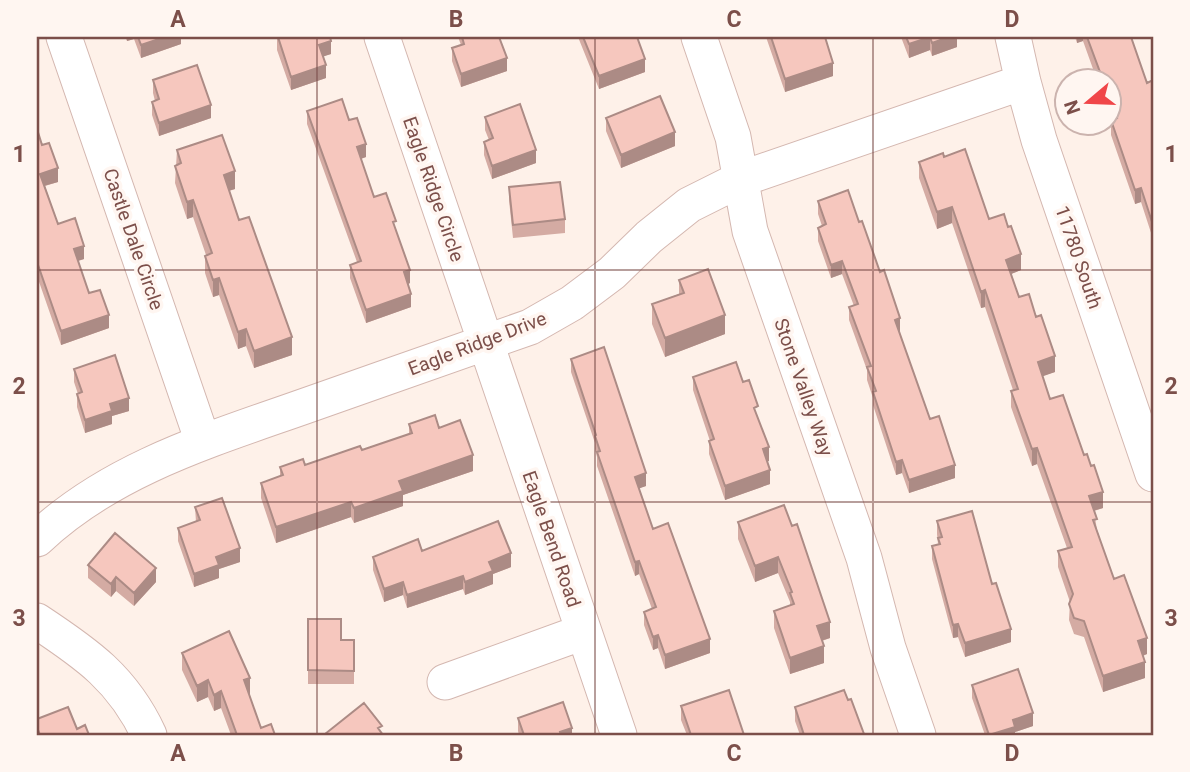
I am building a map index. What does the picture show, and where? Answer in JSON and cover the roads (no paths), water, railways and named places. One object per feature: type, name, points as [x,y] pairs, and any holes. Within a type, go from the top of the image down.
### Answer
[{"type":"street","name":"Castle Dale Circle","points":[[64,37],[204,442]]},
{"type":"street","name":"Eagle Ridge Circle","points":[[382,37],[485,343]]},
{"type":"street","name":"Stone Valley Way","points":[[699,37],[733,137],[750,231],[864,558],[888,648],[918,735]]},
{"type":"street","name":"11780 South","points":[[1013,37],[1039,140],[1153,474]]},
{"type":"street","name":"Eagle Ridge Drive","points":[[37,539],[54,523],[96,493],[144,466],[204,442],[530,327],[572,303],[612,274],[649,237],[689,205],[741,179],[1023,82]]},
{"type":"street","name":"Eagle Bend Road","points":[[485,343],[619,735]]},
{"type":"street","points":[[37,621],[86,654],[118,684],[149,735]]},
{"type":"street","points":[[445,682],[583,632]]}]
